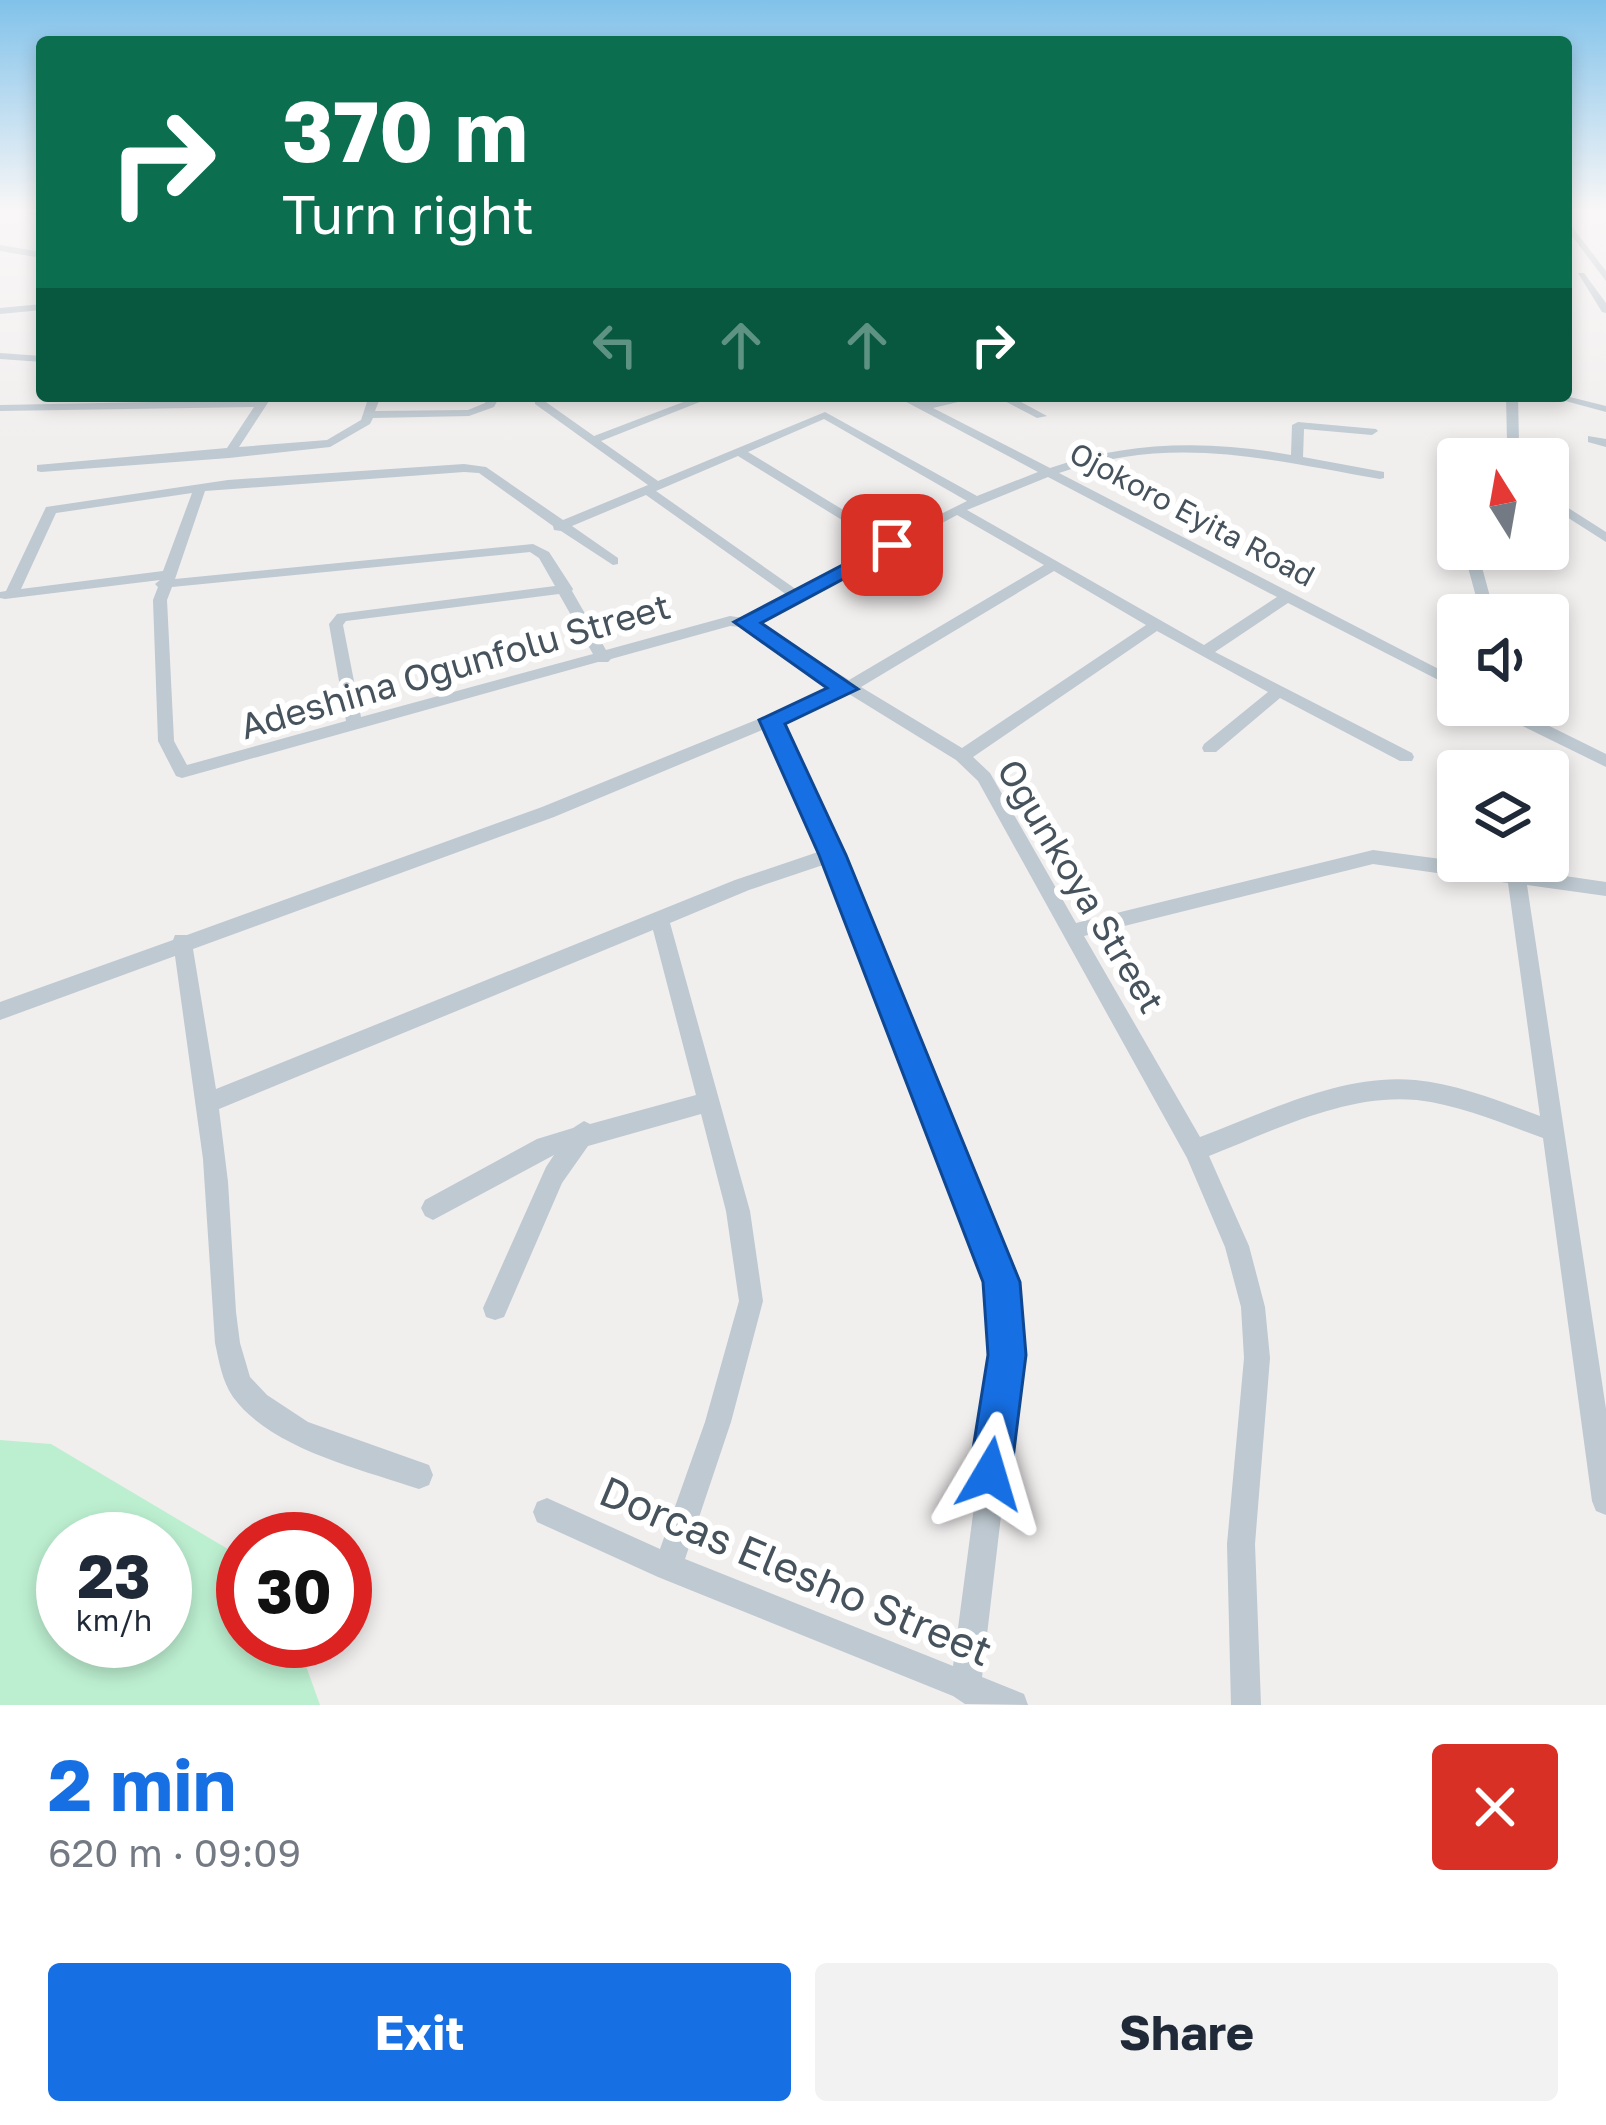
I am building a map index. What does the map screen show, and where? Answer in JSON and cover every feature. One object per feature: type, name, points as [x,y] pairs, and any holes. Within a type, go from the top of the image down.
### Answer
[{"type":"street","points":[[0,310],[36,307]]},
{"type":"street","points":[[0,356],[36,358]]},
{"type":"street","points":[[1572,401],[1606,409]]},
{"type":"street","points":[[0,408],[198,402]]},
{"type":"street","points":[[229,454],[263,402]]},
{"type":"street","points":[[41,468],[331,443],[350,436],[370,415],[373,402]]},
{"type":"street","points":[[370,415],[470,413],[491,402]]},
{"type":"street","points":[[539,402],[797,596]]},
{"type":"street","points":[[593,440],[693,402]]},
{"type":"street","name":"Ojokoro Eyita Road","points":[[911,402],[1437,674]]},
{"type":"street","points":[[920,407],[946,402]]},
{"type":"street","points":[[1013,402],[1041,416]]},
{"type":"street","points":[[1512,402],[1514,438]]},
{"type":"street","points":[[559,527],[825,415],[978,502]]},
{"type":"street","points":[[1297,458],[1298,425],[1372,431]]},
{"type":"street","name":"Adeshina Ogunfolu Street","points":[[164,579],[166,741],[182,772],[603,659],[726,621],[745,622],[1045,469],[1187,447],[1297,458],[1380,475]]},
{"type":"street","points":[[739,451],[892,545]]},
{"type":"street","points":[[6,595],[51,510],[228,484],[473,468],[613,561]]},
{"type":"street","points":[[164,579],[199,491]]},
{"type":"street","points":[[961,512],[1204,652],[1406,757]]},
{"type":"street","points":[[1569,513],[1606,538]]},
{"type":"street","points":[[6,595],[532,548],[544,555],[566,589],[603,659]]},
{"type":"street","points":[[0,1011],[182,941],[548,812],[846,689],[1054,565]]},
{"type":"street","points":[[356,726],[335,642],[336,624],[343,617],[566,589]]},
{"type":"street","points":[[1204,652],[1288,596]]},
{"type":"street","name":"Ogunkoya Street","points":[[745,622],[846,689],[962,756],[1004,806],[1195,1150]]},
{"type":"street","points":[[962,756],[1158,624]]},
{"type":"street","points":[[1210,748],[1279,691]]},
{"type":"street","points":[[771,720],[832,855],[975,1212],[1008,1317],[965,1689]]},
{"type":"street","points":[[1537,726],[1606,761]]},
{"type":"street","points":[[207,1103],[742,885],[832,855]]},
{"type":"street","points":[[1074,931],[1373,857],[1437,864]]},
{"type":"street","points":[[1517,882],[1606,1501]]},
{"type":"street","points":[[1569,882],[1606,889]]},
{"type":"street","points":[[660,921],[738,1211],[751,1301],[718,1422],[668,1567]]},
{"type":"street","points":[[182,941],[207,1103],[227,1350],[238,1382],[266,1412],[316,1438],[419,1475]]},
{"type":"street","points":[[1246,1705],[1241,1544],[1257,1358],[1253,1307],[1238,1246],[1195,1150],[1368,1092],[1400,1088],[1439,1094],[1554,1131]]},
{"type":"street","points":[[433,1208],[545,1147],[584,1132],[710,1101]]},
{"type":"street","points":[[495,1309],[554,1175],[584,1132]]},
{"type":"street","name":"Dorcas Elesho Street","points":[[547,1512],[668,1567],[1013,1705]]},
{"type":"green space","points":[[0,1440],[51,1444],[166,1512],[36,1512],[36,1668],[192,1668],[192,1528],[216,1542],[216,1668],[307,1668],[320,1705],[0,1705]]},
{"type":"route","points":[[892,545],[745,622],[846,689],[771,720],[832,855],[1001,1282],[1008,1317],[1007,1355],[990,1474]]}]
